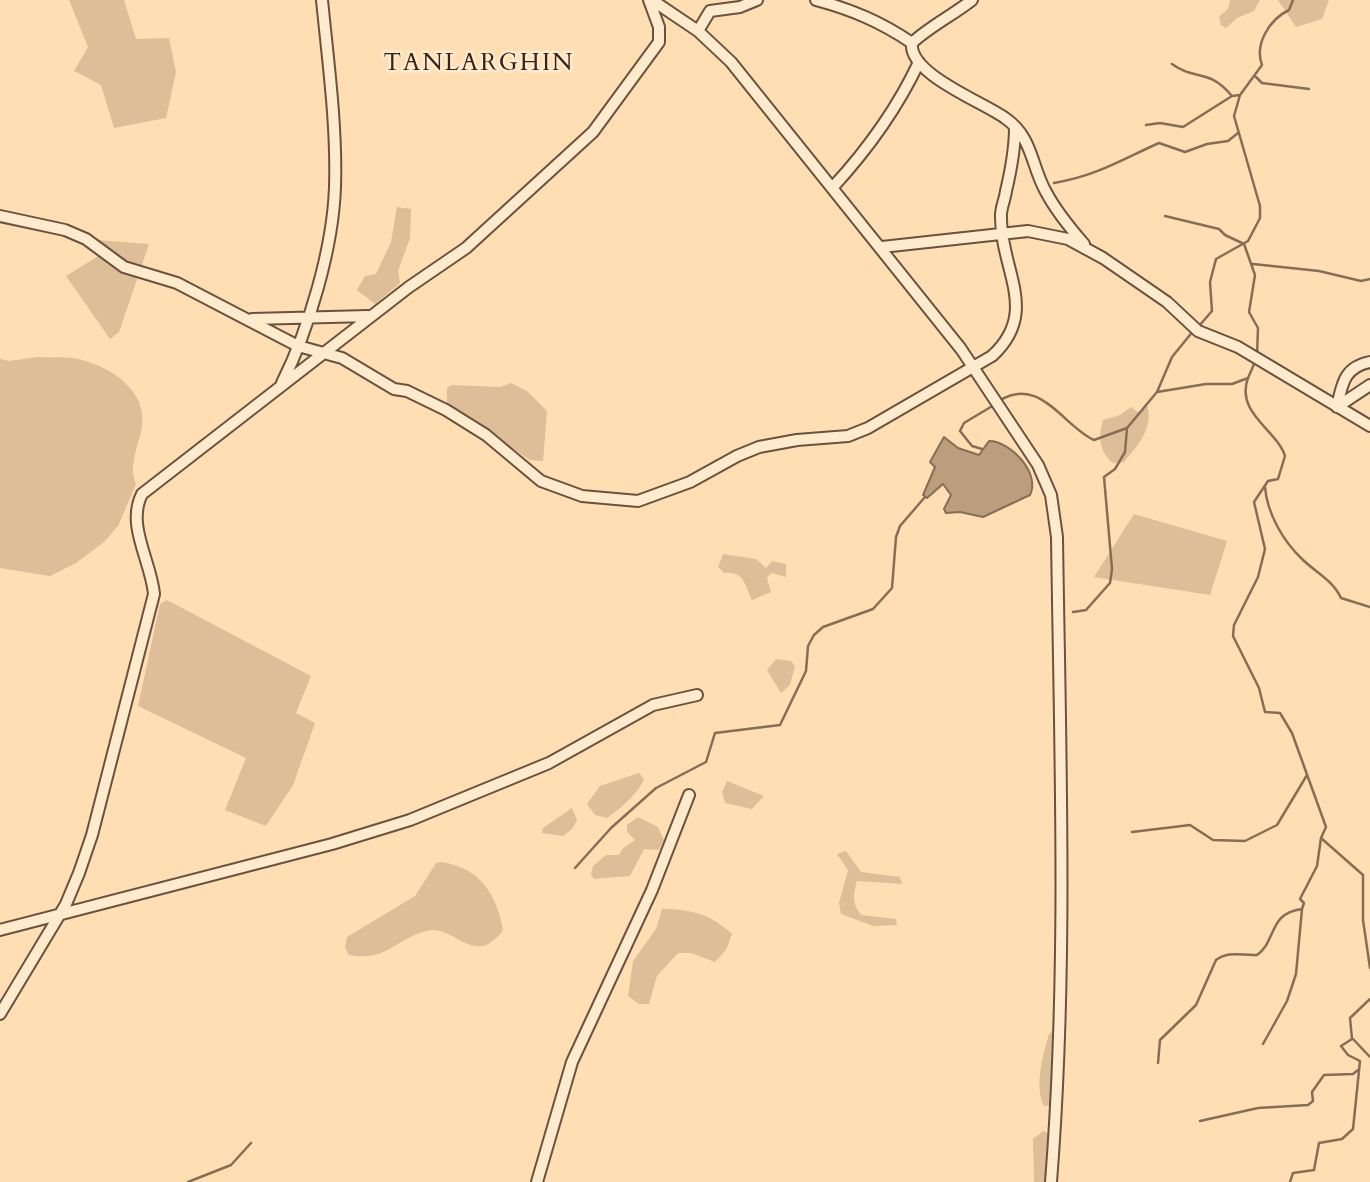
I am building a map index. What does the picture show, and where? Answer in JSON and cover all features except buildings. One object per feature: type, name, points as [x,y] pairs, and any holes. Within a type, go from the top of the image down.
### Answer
[{"type":"street","points":[[280,385],[298,346],[307,318],[326,248],[335,189],[322,0]]},
{"type":"street","points":[[651,0],[698,31],[731,62],[882,247],[973,365],[1038,465],[1051,495],[1057,537],[1061,893],[1060,1046],[1054,1182]]},
{"type":"street","points":[[0,1014],[60,914],[79,873],[92,835],[154,594],[153,579],[134,516],[136,505],[155,481],[371,316],[466,248],[593,132],[659,42],[659,27],[651,0]]},
{"type":"street","points":[[698,31],[715,4],[740,7],[757,0]]},
{"type":"street","points":[[816,0],[858,11],[912,43]]},
{"type":"street","points":[[972,0],[938,26],[925,31],[912,43],[911,50],[919,62],[938,78],[1015,127],[1033,153],[1045,191],[1065,222],[1091,252]]},
{"type":"street","points":[[833,187],[857,161],[897,106],[919,62]]},
{"type":"street","points":[[0,216],[65,230],[86,239],[124,267],[177,283],[298,346],[325,351],[364,369],[394,389],[407,391],[446,410],[486,435],[541,481],[563,491],[612,501],[638,501],[657,496],[759,447],[797,440],[848,436],[868,428],[997,351],[1015,326],[1013,286],[1000,216],[1013,153],[1015,127]]},
{"type":"street","points":[[882,247],[1003,233],[1052,233],[1091,252],[1167,302],[1198,331],[1238,347],[1370,426]]},
{"type":"street","points":[[245,318],[371,316]]},
{"type":"street","points":[[1337,407],[1344,376],[1351,369],[1370,362]]},
{"type":"street","points":[[1337,407],[1370,385]]},
{"type":"street","points":[[0,930],[332,844],[410,820],[549,763],[653,705],[697,695]]},
{"type":"street","points":[[537,1182],[572,1062],[652,890],[689,795]]},
{"type":"street","points":[[0,937],[13,928]]},
{"type":"shaded area","points":[[69,0],[124,0],[136,39],[169,38],[176,72],[166,118],[114,128],[101,85],[74,71],[88,47]]},
{"type":"shaded area","points":[[1230,0],[1260,0],[1254,11],[1237,18],[1226,28],[1221,25],[1219,17],[1228,9]]},
{"type":"shaded area","points":[[1278,0],[1329,0],[1322,19],[1296,27]]},
{"type":"shaded area","points":[[397,207],[411,209],[410,238],[398,271],[400,283],[375,304],[357,290],[365,276],[376,274],[391,242]]},
{"type":"shaded area","points":[[96,240],[149,244],[119,332],[110,339],[66,276],[97,257]]},
{"type":"shaded area","points":[[38,357],[77,359],[105,369],[133,392],[142,413],[133,469],[136,484],[118,526],[104,542],[76,563],[50,576],[0,568],[0,359],[9,361]]},
{"type":"shaded area","points":[[511,383],[527,391],[547,411],[543,461],[530,460],[447,405],[447,388],[451,385],[500,387]]},
{"type":"shaded area","points":[[1146,403],[1149,419],[1144,435],[1124,462],[1113,463],[1105,454],[1101,443],[1103,420],[1120,415],[1131,407],[1139,413]]},
{"type":"shaded area","points":[[944,437],[958,448],[979,455],[989,441],[1006,446],[1027,468],[1032,486],[1030,495],[983,517],[960,512],[946,513],[944,509],[951,495],[943,484],[927,498],[923,495],[935,467],[930,462]]},
{"type":"shaded area","points":[[1134,514],[1227,541],[1210,595],[1094,577]]},
{"type":"shaded area","points":[[723,554],[756,559],[766,568],[772,561],[786,564],[786,577],[771,573],[767,578],[771,592],[752,600],[740,577],[724,573],[718,567]]},
{"type":"shaded area","points":[[167,600],[311,676],[296,713],[315,723],[293,785],[266,826],[225,810],[246,758],[138,706],[160,604]]},
{"type":"shaded area","points":[[776,659],[791,661],[795,666],[790,685],[781,693],[767,670]]},
{"type":"shaded area","points":[[639,773],[644,779],[628,801],[607,818],[595,815],[587,804],[600,786]]},
{"type":"shaded area","points":[[727,781],[764,796],[752,809],[725,803],[722,792]]},
{"type":"shaded area","points":[[572,808],[577,820],[572,829],[563,836],[542,833],[543,828]]},
{"type":"shaded area","points":[[638,817],[658,827],[664,840],[659,850],[644,849],[630,876],[594,879],[591,874],[593,866],[606,855],[619,855],[622,849],[635,840],[627,832],[627,825]]},
{"type":"shaded area","points":[[846,851],[861,872],[900,877],[902,884],[857,881],[854,895],[861,915],[896,919],[897,925],[873,926],[841,914],[839,903],[848,870],[837,854]]},
{"type":"shaded area","points":[[436,863],[455,865],[476,876],[491,894],[503,930],[493,941],[483,946],[473,946],[436,930],[415,935],[381,953],[349,955],[345,948],[347,937],[415,896]]},
{"type":"shaded area","points":[[662,909],[700,914],[732,934],[726,950],[715,962],[691,953],[678,953],[657,976],[649,1004],[639,1004],[628,996],[633,961],[656,929]]},
{"type":"shaded area","points":[[1054,1031],[1053,1105],[1044,1106],[1040,1090],[1040,1070],[1049,1034]]},
{"type":"shaded area","points":[[1043,1131],[1051,1135],[1045,1182],[1034,1182],[1033,1139]]},
{"type":"waterway","points":[[1199,326],[1212,311],[1210,282],[1216,259],[1248,241],[1260,218],[1260,206],[1234,116],[1240,95],[1262,65],[1260,49],[1265,33],[1276,19],[1289,10],[1293,0]]},
{"type":"waterway","points":[[1172,64],[1215,81],[1231,95]]},
{"type":"waterway","points":[[1256,77],[1262,83],[1309,89]]},
{"type":"waterway","points":[[1146,125],[1160,123],[1183,127],[1232,96],[1240,95]]},
{"type":"waterway","points":[[1054,183],[1096,172],[1159,143],[1185,152],[1207,144],[1228,141],[1238,133]]},
{"type":"waterway","points":[[1165,216],[1219,229],[1244,244],[1255,275],[1249,312],[1258,328],[1257,356]]},
{"type":"waterway","points":[[1253,264],[1319,271],[1361,281],[1370,279]]},
{"type":"waterway","points":[[1157,392],[1172,357],[1194,330]]},
{"type":"waterway","points":[[1073,612],[1086,610],[1110,583],[1112,569],[1104,477],[1115,469],[1125,452],[1127,428],[1157,392],[1206,384],[1232,384],[1248,378],[1255,362]]},
{"type":"waterway","points":[[1248,378],[1247,401],[1285,456],[1278,479],[1268,481],[1254,502],[1265,549],[1258,577],[1234,625],[1233,636],[1259,688],[1265,712],[1280,713],[1292,733],[1326,827],[1321,838],[1363,875],[1363,920],[1370,968]]},
{"type":"waterway","points":[[999,401],[1014,395],[1027,394],[1039,398],[1094,440],[1127,428]]},
{"type":"waterway","points":[[982,449],[972,446],[960,431],[964,423],[994,405]]},
{"type":"waterway","points":[[1265,487],[1273,516],[1282,535],[1295,552],[1329,581],[1341,598],[1370,607]]},
{"type":"waterway","points":[[575,868],[611,828],[656,788],[706,762],[715,733],[780,725],[806,671],[808,646],[814,635],[823,627],[873,609],[892,588],[896,537],[900,526],[925,497]]},
{"type":"waterway","points":[[1132,832],[1190,825],[1213,840],[1245,841],[1277,825],[1307,775]]},
{"type":"waterway","points":[[1158,1063],[1160,1040],[1196,1005],[1216,960],[1231,954],[1257,955],[1283,916],[1302,909],[1304,903],[1300,899],[1317,866],[1321,838]]},
{"type":"waterway","points":[[1263,1044],[1287,1001],[1296,974],[1302,909]]},
{"type":"waterway","points":[[1290,1182],[1293,1173],[1314,1170],[1319,1143],[1342,1139],[1353,1129],[1360,1061],[1348,1055],[1341,1046],[1352,1039],[1350,1018],[1370,999]]},
{"type":"waterway","points":[[1353,1039],[1370,1057]]},
{"type":"waterway","points":[[1200,1121],[1258,1108],[1308,1105],[1313,1101],[1312,1092],[1324,1075],[1353,1074],[1358,1070]]},
{"type":"waterway","points":[[188,1182],[231,1165],[251,1143]]},
{"type":"district","name":"TANLARGHIN","points":[[479,64]]}]
